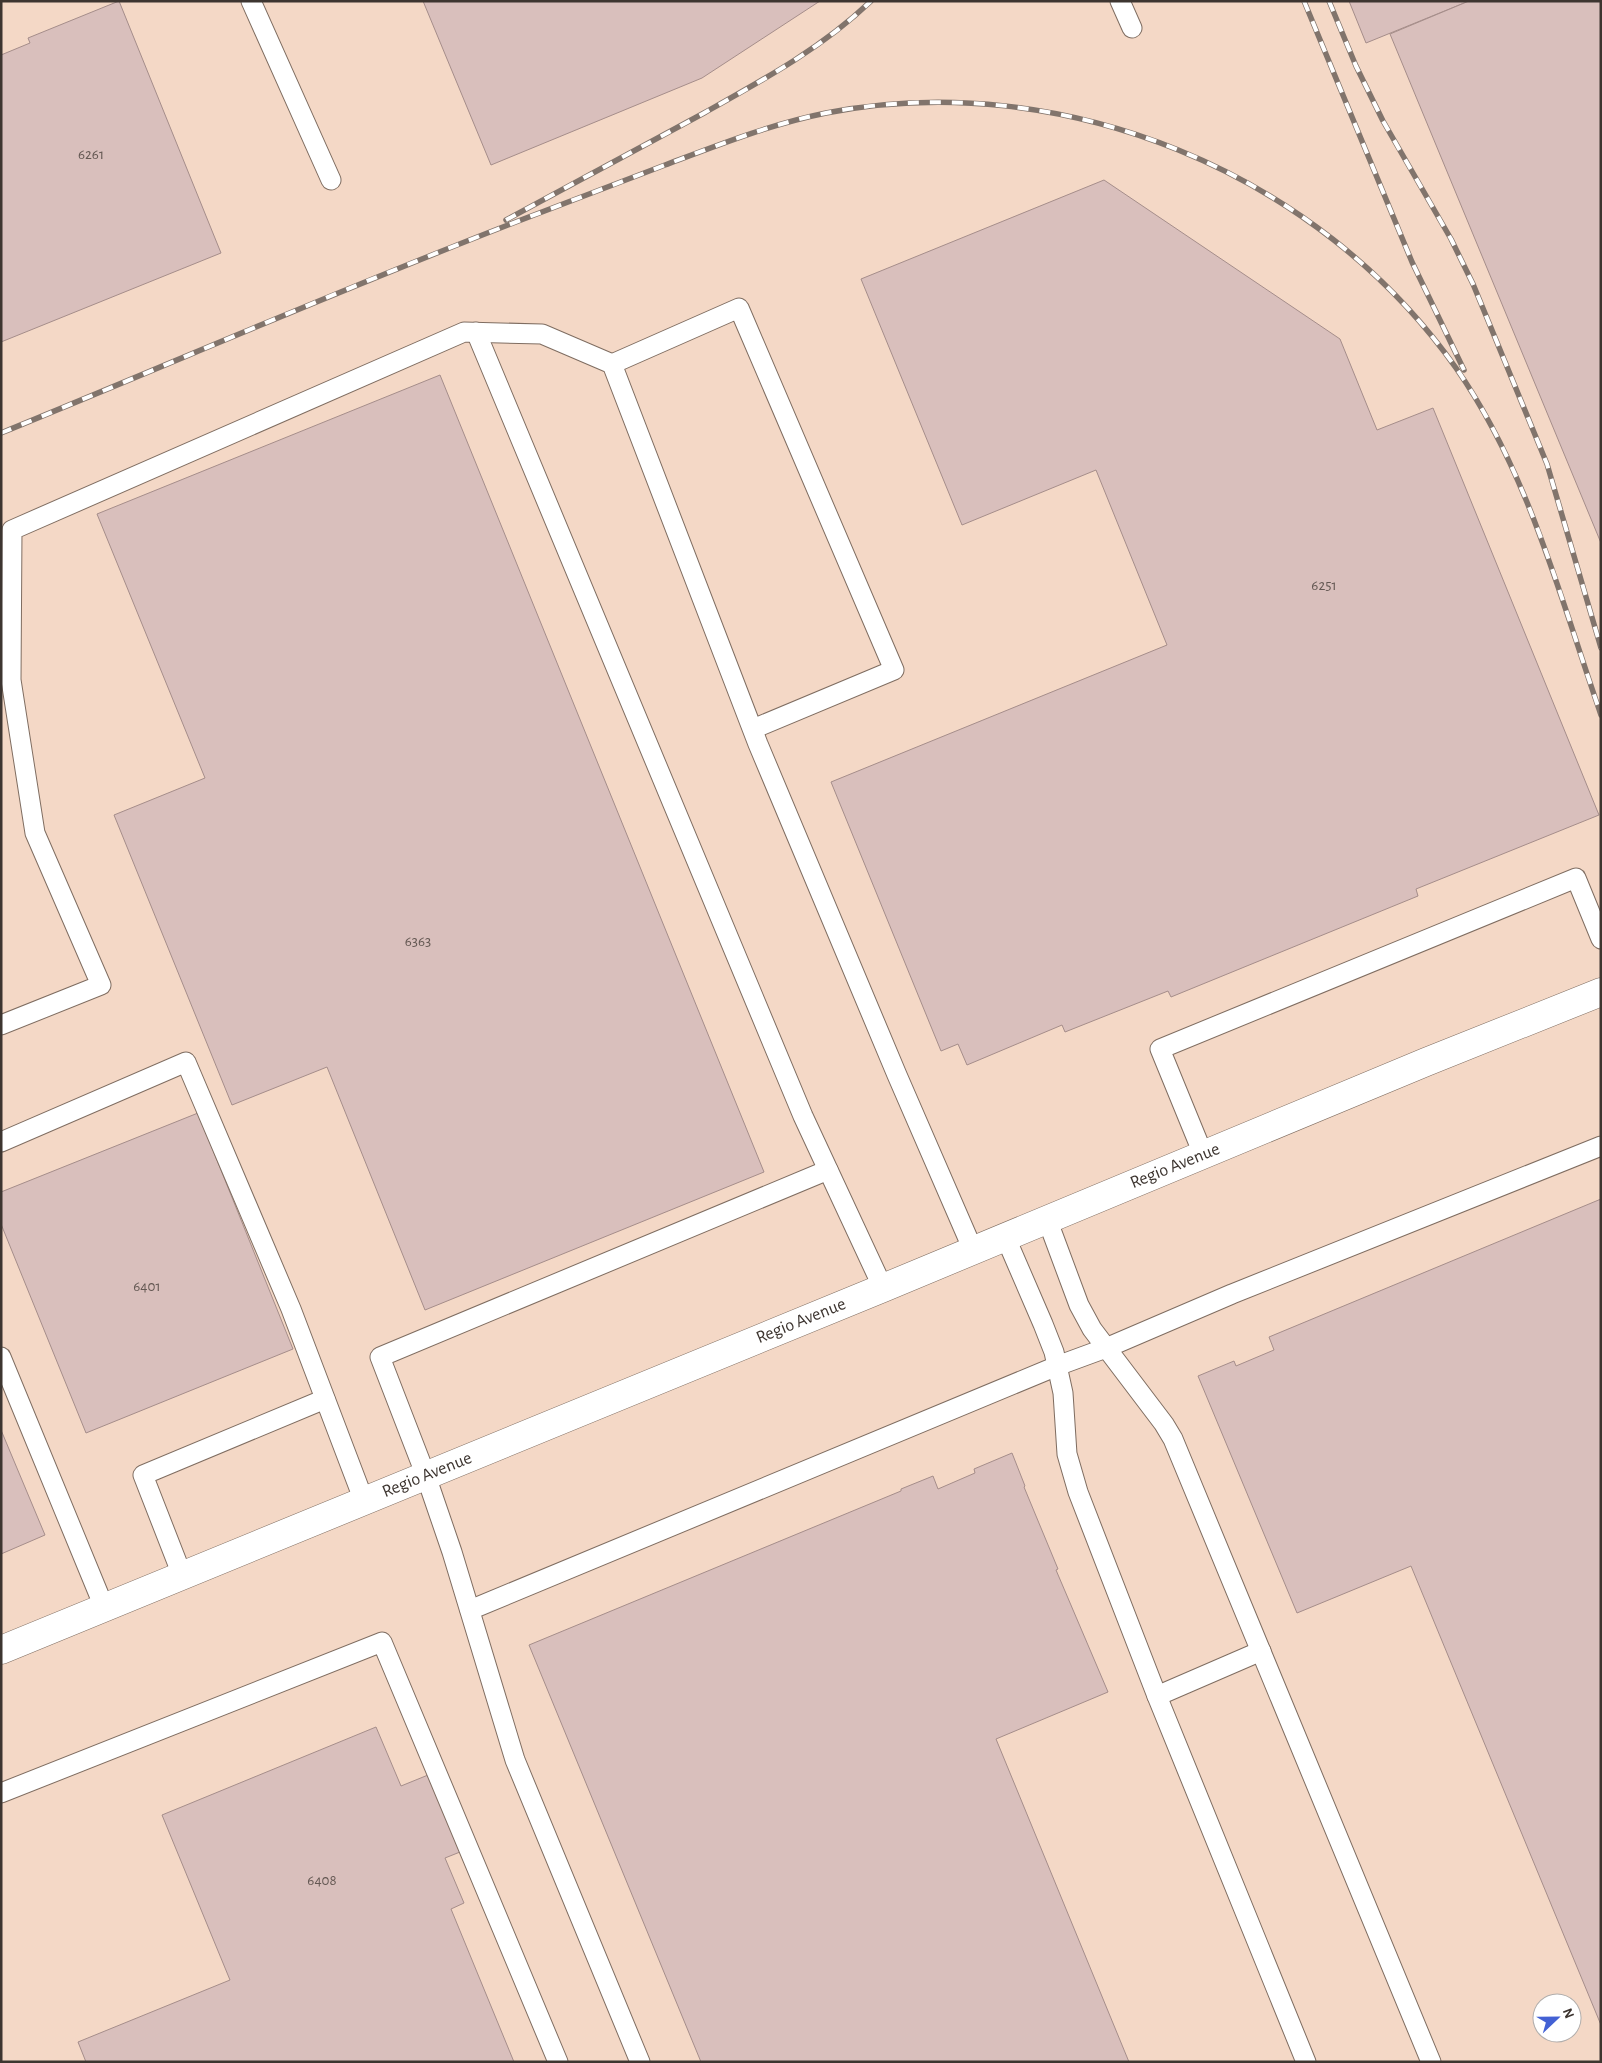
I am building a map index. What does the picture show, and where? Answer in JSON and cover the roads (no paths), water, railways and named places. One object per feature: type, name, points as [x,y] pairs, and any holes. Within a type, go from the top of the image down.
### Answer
[{"type":"street","name":"Regio Avenue","points":[[1,1650],[883,1288],[1203,1154],[1601,992]]},
{"type":"lane","points":[[251,1],[332,180]]},
{"type":"lane","points":[[1120,1],[1132,28]]},
{"type":"lane","points":[[612,364],[739,308],[894,670],[752,729]]},
{"type":"lane","points":[[1,1025],[101,985],[36,833],[11,680],[12,530],[464,332],[542,334],[612,364],[752,729],[897,1075],[973,1250]]},
{"type":"lane","points":[[476,332],[803,1116],[883,1288]]},
{"type":"lane","points":[[1203,1154],[1160,1049],[1576,878],[1601,939]]},
{"type":"lane","points":[[1,1142],[186,1062],[291,1309],[364,1501]]},
{"type":"lane","points":[[470,1610],[1057,1366],[1106,1348],[1232,1294],[1601,1146]]},
{"type":"lane","points":[[640,2062],[515,1760],[470,1610],[426,1476],[380,1357],[828,1170]]},
{"type":"lane","points":[[1047,1220],[1080,1305],[1092,1329],[1164,1424],[1173,1439],[1431,2062]]},
{"type":"lane","points":[[1005,1236],[1043,1324],[1057,1366],[1063,1393],[1067,1454],[1071,1472],[1157,1696],[1306,2062]]},
{"type":"lane","points":[[1,1357],[104,1607]]},
{"type":"lane","points":[[182,1575],[143,1476],[325,1400]]},
{"type":"lane","points":[[1,1793],[382,1642],[558,2062]]},
{"type":"lane","points":[[1157,1696],[1261,1651]]},
{"type":"railway","points":[[506,220],[704,113],[770,75],[833,34],[871,1]]},
{"type":"railway","points":[[1304,1],[1412,262],[1464,370]]},
{"type":"railway","points":[[1329,1],[1356,66],[1383,121],[1451,239],[1473,284],[1547,464],[1601,648]]},
{"type":"railway","points":[[1,433],[444,250],[685,157],[765,129],[826,113],[915,103],[1005,106],[1093,122],[1178,150],[1258,189],[1333,239],[1399,299],[1456,368],[1481,408],[1503,449],[1523,492],[1540,536],[1601,715]]}]
